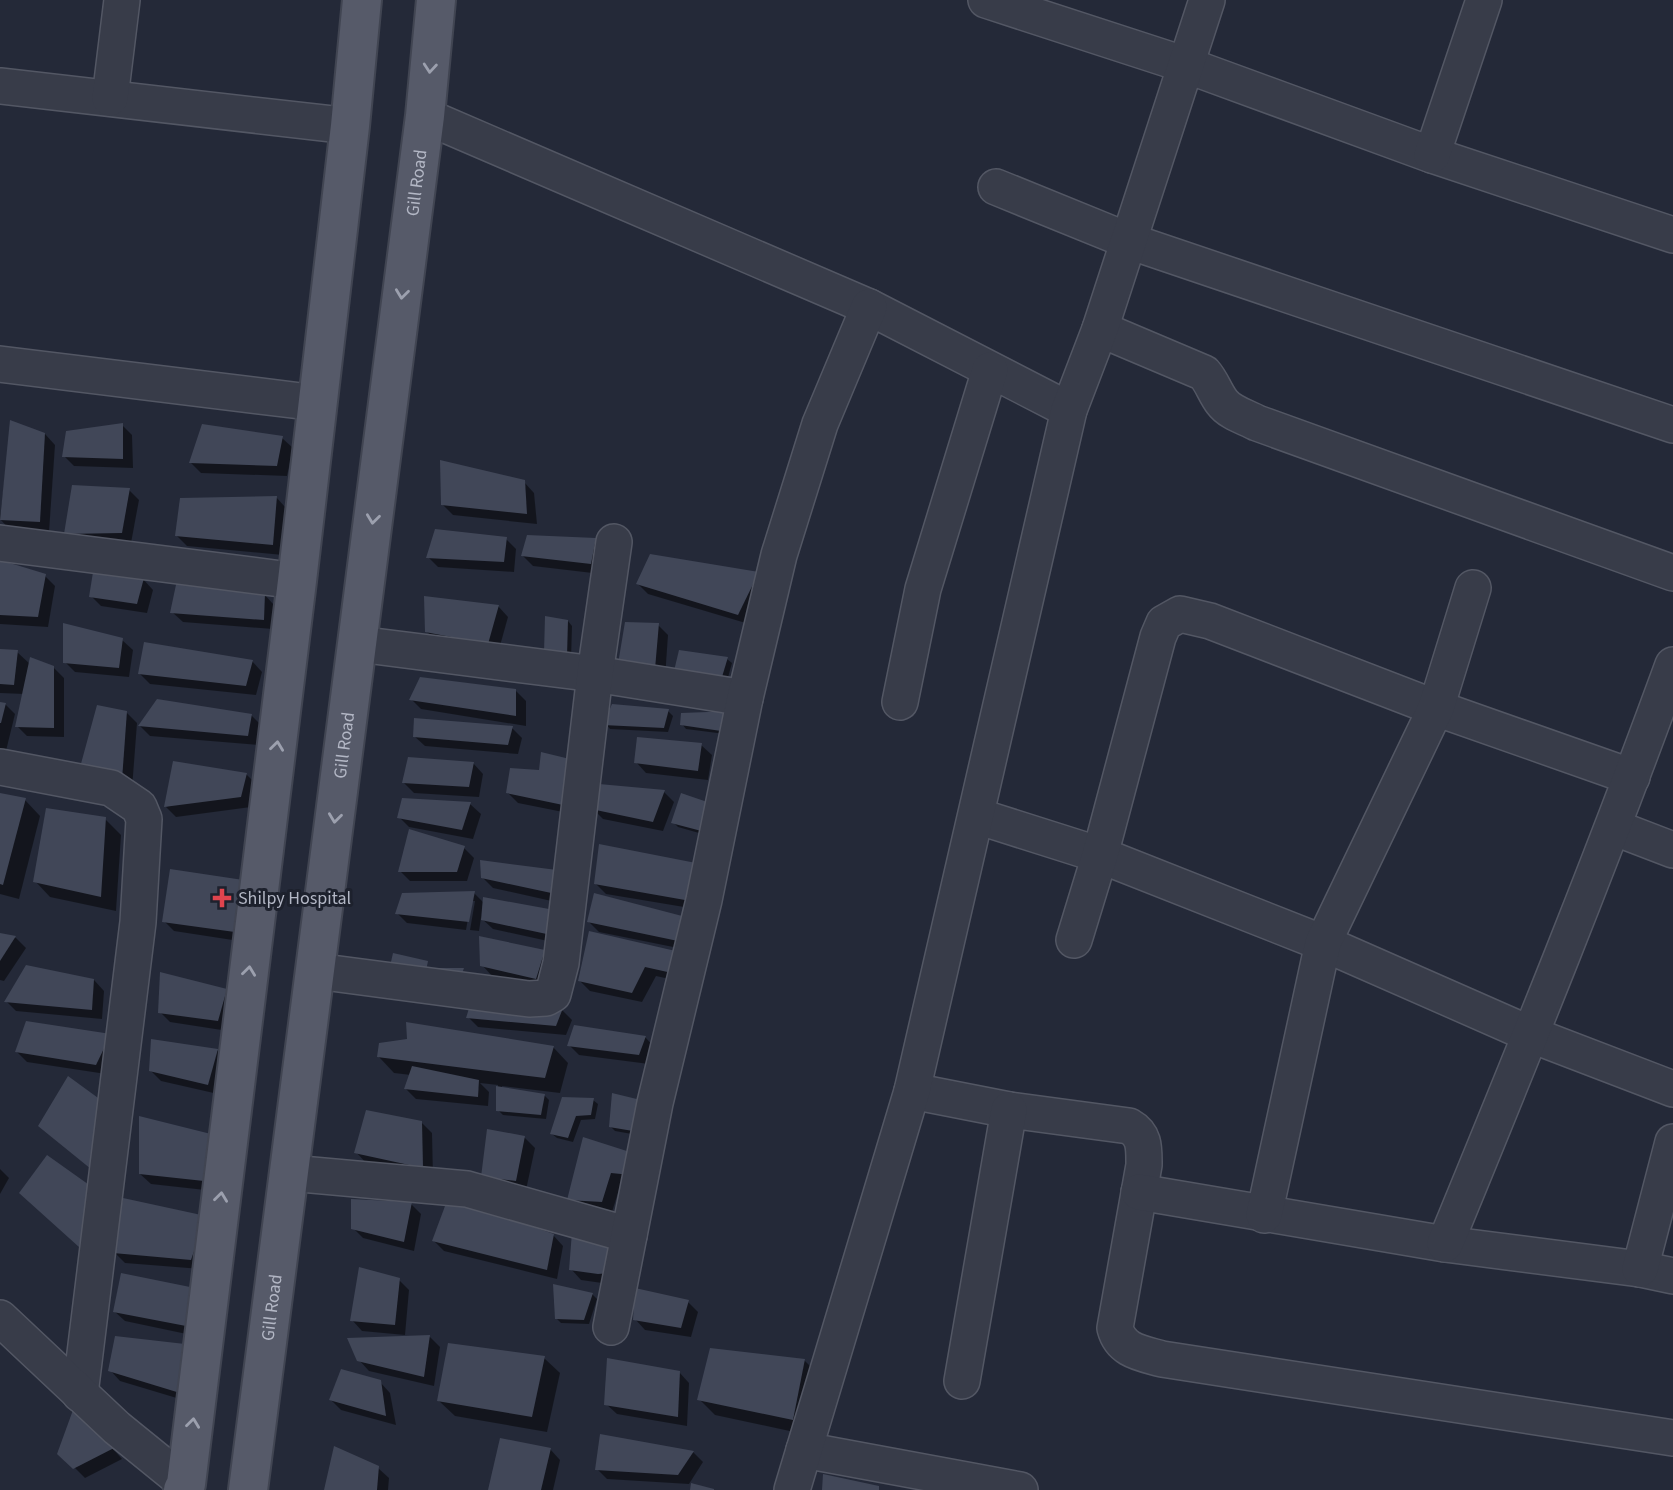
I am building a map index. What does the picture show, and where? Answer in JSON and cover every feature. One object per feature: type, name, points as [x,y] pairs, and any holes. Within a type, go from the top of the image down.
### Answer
[{"type":"main road","points":[[184,1487],[297,582],[362,0]]},
{"type":"main road","name":"Gill Road","points":[[248,1490],[425,116],[436,0]]},
{"type":"street","points":[[110,98],[122,0]]},
{"type":"street","points":[[986,0],[1186,65],[1433,155],[1673,235]]},
{"type":"street","points":[[792,1490],[912,1091],[1069,410],[1100,329],[1207,0]]},
{"type":"street","points":[[1433,155],[1484,0]]},
{"type":"street","points":[[0,86],[350,126]]},
{"type":"street","points":[[425,116],[869,307],[1069,410]]},
{"type":"street","points":[[996,187],[1129,241],[1673,425]]},
{"type":"street","points":[[611,1327],[656,1103],[704,900],[745,698],[779,555],[820,425],[869,307]]},
{"type":"street","points":[[1100,329],[1203,373],[1230,410],[1258,423],[1673,573]]},
{"type":"street","points":[[0,364],[317,403]]},
{"type":"street","points":[[900,702],[923,589],[990,370]]},
{"type":"street","points":[[316,971],[529,999],[546,998],[553,994],[561,963],[595,674],[614,542]]},
{"type":"street","points":[[0,543],[297,582]]},
{"type":"street","points":[[1264,1214],[1323,943],[1436,708],[1473,588]]},
{"type":"street","points":[[1074,940],[1100,855],[1158,637],[1164,622],[1180,614],[1210,621],[1436,708],[1632,777]]},
{"type":"street","points":[[358,644],[595,674],[745,698]]},
{"type":"street","points":[[1446,1244],[1532,1035],[1632,777],[1660,739],[1673,665]]},
{"type":"street","points":[[0,767],[111,788],[139,807],[144,819],[138,922],[80,1394]]},
{"type":"street","points":[[977,816],[1100,855],[1323,943],[1532,1035],[1673,1088]]},
{"type":"street","points":[[1613,827],[1673,850]]},
{"type":"street","points":[[912,1091],[1009,1110],[1129,1126],[1138,1132],[1143,1141],[1144,1153],[1115,1328],[1119,1340],[1126,1348],[1161,1359],[1673,1438]]},
{"type":"street","points":[[962,1381],[1009,1110]]},
{"type":"street","points":[[1139,1192],[1446,1244],[1657,1273],[1673,1142]]},
{"type":"street","points":[[290,1173],[467,1189],[629,1235]]},
{"type":"street","points":[[0,1318],[117,1429],[184,1487]]},
{"type":"street","points":[[804,1450],[1020,1490]]},
{"type":"building","points":[[10,420],[45,433],[40,522],[0,520]]},
{"type":"building","points":[[123,423],[123,459],[62,457],[66,431]]},
{"type":"building","points":[[202,424],[283,436],[277,466],[189,463]]},
{"type":"building","points":[[440,460],[525,480],[527,514],[441,505]]},
{"type":"building","points":[[72,485],[130,488],[122,533],[64,534]]},
{"type":"building","points":[[277,496],[273,545],[175,536],[180,498]]},
{"type":"building","points":[[435,529],[507,537],[504,562],[426,558]]},
{"type":"building","points":[[527,535],[596,538],[591,564],[521,556]]},
{"type":"building","points":[[650,554],[759,572],[738,615],[636,584]]},
{"type":"building","points":[[0,560],[46,574],[38,617],[0,615]]},
{"type":"building","points":[[94,566],[144,578],[137,604],[89,597]]},
{"type":"building","points":[[177,580],[265,593],[264,620],[170,613]]},
{"type":"building","points":[[424,596],[499,605],[488,644],[425,632]]},
{"type":"building","points":[[545,616],[568,620],[567,657],[544,653]]},
{"type":"building","points":[[625,622],[659,623],[655,669],[618,664]]},
{"type":"building","points":[[63,623],[123,638],[119,668],[63,663]]},
{"type":"building","points":[[144,642],[253,660],[246,686],[138,674]]},
{"type":"building","points":[[0,649],[18,650],[14,685],[0,684]]},
{"type":"building","points":[[679,650],[728,657],[722,677],[674,671]]},
{"type":"building","points":[[30,657],[54,666],[54,728],[15,727]]},
{"type":"building","points":[[420,677],[516,689],[516,716],[409,700]]},
{"type":"building","points":[[157,699],[252,714],[248,736],[138,726]]},
{"type":"building","points":[[0,702],[6,703],[1,723],[0,723]]},
{"type":"building","points":[[612,704],[669,709],[664,728],[603,725]]},
{"type":"building","points":[[97,705],[127,711],[122,780],[79,771]]},
{"type":"building","points":[[735,711],[728,732],[680,725],[681,713]]},
{"type":"building","points":[[414,718],[513,726],[508,745],[413,737]]},
{"type":"building","points":[[637,737],[702,743],[698,771],[634,763]]},
{"type":"building","points":[[541,752],[574,760],[563,805],[506,793],[510,768],[539,770]]},
{"type":"building","points":[[408,757],[474,762],[469,787],[402,783]]},
{"type":"building","points":[[173,761],[247,773],[241,797],[164,807]]},
{"type":"building","points":[[599,784],[665,790],[653,822],[591,809]]},
{"type":"building","points":[[0,793],[26,798],[3,885],[0,884]]},
{"type":"building","points":[[681,793],[716,805],[709,833],[671,823]]},
{"type":"building","points":[[402,798],[471,802],[462,830],[397,818]]},
{"type":"building","points":[[46,808],[106,817],[101,897],[33,882]]},
{"type":"building","points":[[409,829],[465,846],[457,872],[398,872]]},
{"type":"building","points":[[599,844],[696,863],[685,900],[594,884]]},
{"type":"building","points":[[480,860],[557,870],[556,894],[481,878]]},
{"type":"building","points":[[170,869],[250,881],[242,933],[162,922]]},
{"type":"building","points":[[475,891],[469,922],[395,914],[402,893]]},
{"type":"building","points":[[594,893],[686,917],[678,941],[587,922]]},
{"type":"building","points":[[483,897],[560,911],[556,936],[481,920]]},
{"type":"building","points":[[589,931],[680,952],[672,973],[645,967],[632,993],[578,981]]},
{"type":"building","points":[[0,933],[16,936],[0,961]]},
{"type":"building","points":[[479,936],[545,950],[536,979],[480,966]]},
{"type":"building","points":[[393,953],[428,961],[424,981],[388,975]]},
{"type":"building","points":[[26,965],[94,979],[92,1010],[4,1002]]},
{"type":"building","points":[[438,968],[464,968],[459,982],[434,980]]},
{"type":"building","points":[[160,972],[227,989],[218,1021],[158,1013]]},
{"type":"building","points":[[470,1005],[563,1008],[556,1026],[466,1018]]},
{"type":"building","points":[[26,1021],[111,1034],[96,1065],[15,1052]]},
{"type":"building","points":[[406,1022],[554,1046],[545,1078],[377,1057],[379,1043],[407,1039]]},
{"type":"building","points":[[574,1025],[646,1036],[639,1055],[567,1046]]},
{"type":"building","points":[[151,1039],[218,1049],[208,1085],[149,1071]]},
{"type":"building","points":[[412,1066],[479,1080],[478,1097],[404,1089]]},
{"type":"building","points":[[68,1076],[105,1103],[91,1169],[38,1126]]},
{"type":"building","points":[[496,1086],[545,1094],[541,1115],[496,1111]]},
{"type":"building","points":[[612,1093],[645,1101],[639,1132],[609,1127]]},
{"type":"building","points":[[562,1097],[594,1098],[591,1115],[576,1116],[568,1138],[550,1134]]},
{"type":"building","points":[[366,1110],[422,1121],[423,1168],[354,1153]]},
{"type":"building","points":[[139,1116],[211,1134],[204,1181],[139,1174]]},
{"type":"building","points":[[487,1129],[525,1136],[516,1181],[481,1177]]},
{"type":"building","points":[[583,1137],[633,1153],[631,1175],[611,1173],[602,1202],[567,1200]]},
{"type":"building","points":[[47,1155],[92,1187],[79,1247],[19,1193]]},
{"type":"building","points":[[123,1198],[206,1216],[191,1260],[113,1253]]},
{"type":"building","points":[[448,1198],[554,1234],[547,1270],[432,1241]]},
{"type":"building","points":[[351,1199],[412,1202],[404,1242],[351,1229]]},
{"type":"building","points":[[572,1232],[609,1244],[610,1273],[569,1270]]},
{"type":"building","points":[[359,1267],[400,1278],[395,1325],[350,1321]]},
{"type":"building","points":[[121,1273],[195,1288],[186,1326],[113,1312]]},
{"type":"building","points":[[553,1284],[593,1293],[584,1320],[555,1319]]},
{"type":"building","points":[[635,1288],[689,1300],[681,1328],[633,1320]]},
{"type":"building","points":[[430,1335],[424,1377],[357,1361],[347,1338]]},
{"type":"building","points":[[115,1336],[185,1344],[180,1393],[108,1371]]},
{"type":"building","points":[[448,1343],[545,1356],[532,1417],[437,1401]]},
{"type":"building","points":[[710,1348],[805,1359],[793,1420],[697,1400]]},
{"type":"building","points":[[607,1358],[680,1371],[678,1417],[604,1405]]},
{"type":"building","points":[[341,1369],[381,1380],[386,1416],[329,1400]]},
{"type":"building","points":[[73,1410],[114,1448],[73,1469],[57,1454]]},
{"type":"building","points":[[600,1434],[694,1451],[678,1475],[595,1470]]},
{"type":"building","points":[[500,1438],[551,1448],[541,1490],[488,1490]]},
{"type":"building","points":[[334,1446],[379,1466],[377,1490],[324,1490]]},
{"type":"building","points":[[823,1474],[879,1486],[879,1490],[822,1490]]},
{"type":"building","points":[[691,1483],[714,1489],[714,1490],[690,1490]]},
{"type":"place","name":"Shilpy Hospital","points":[[222,898]]}]
